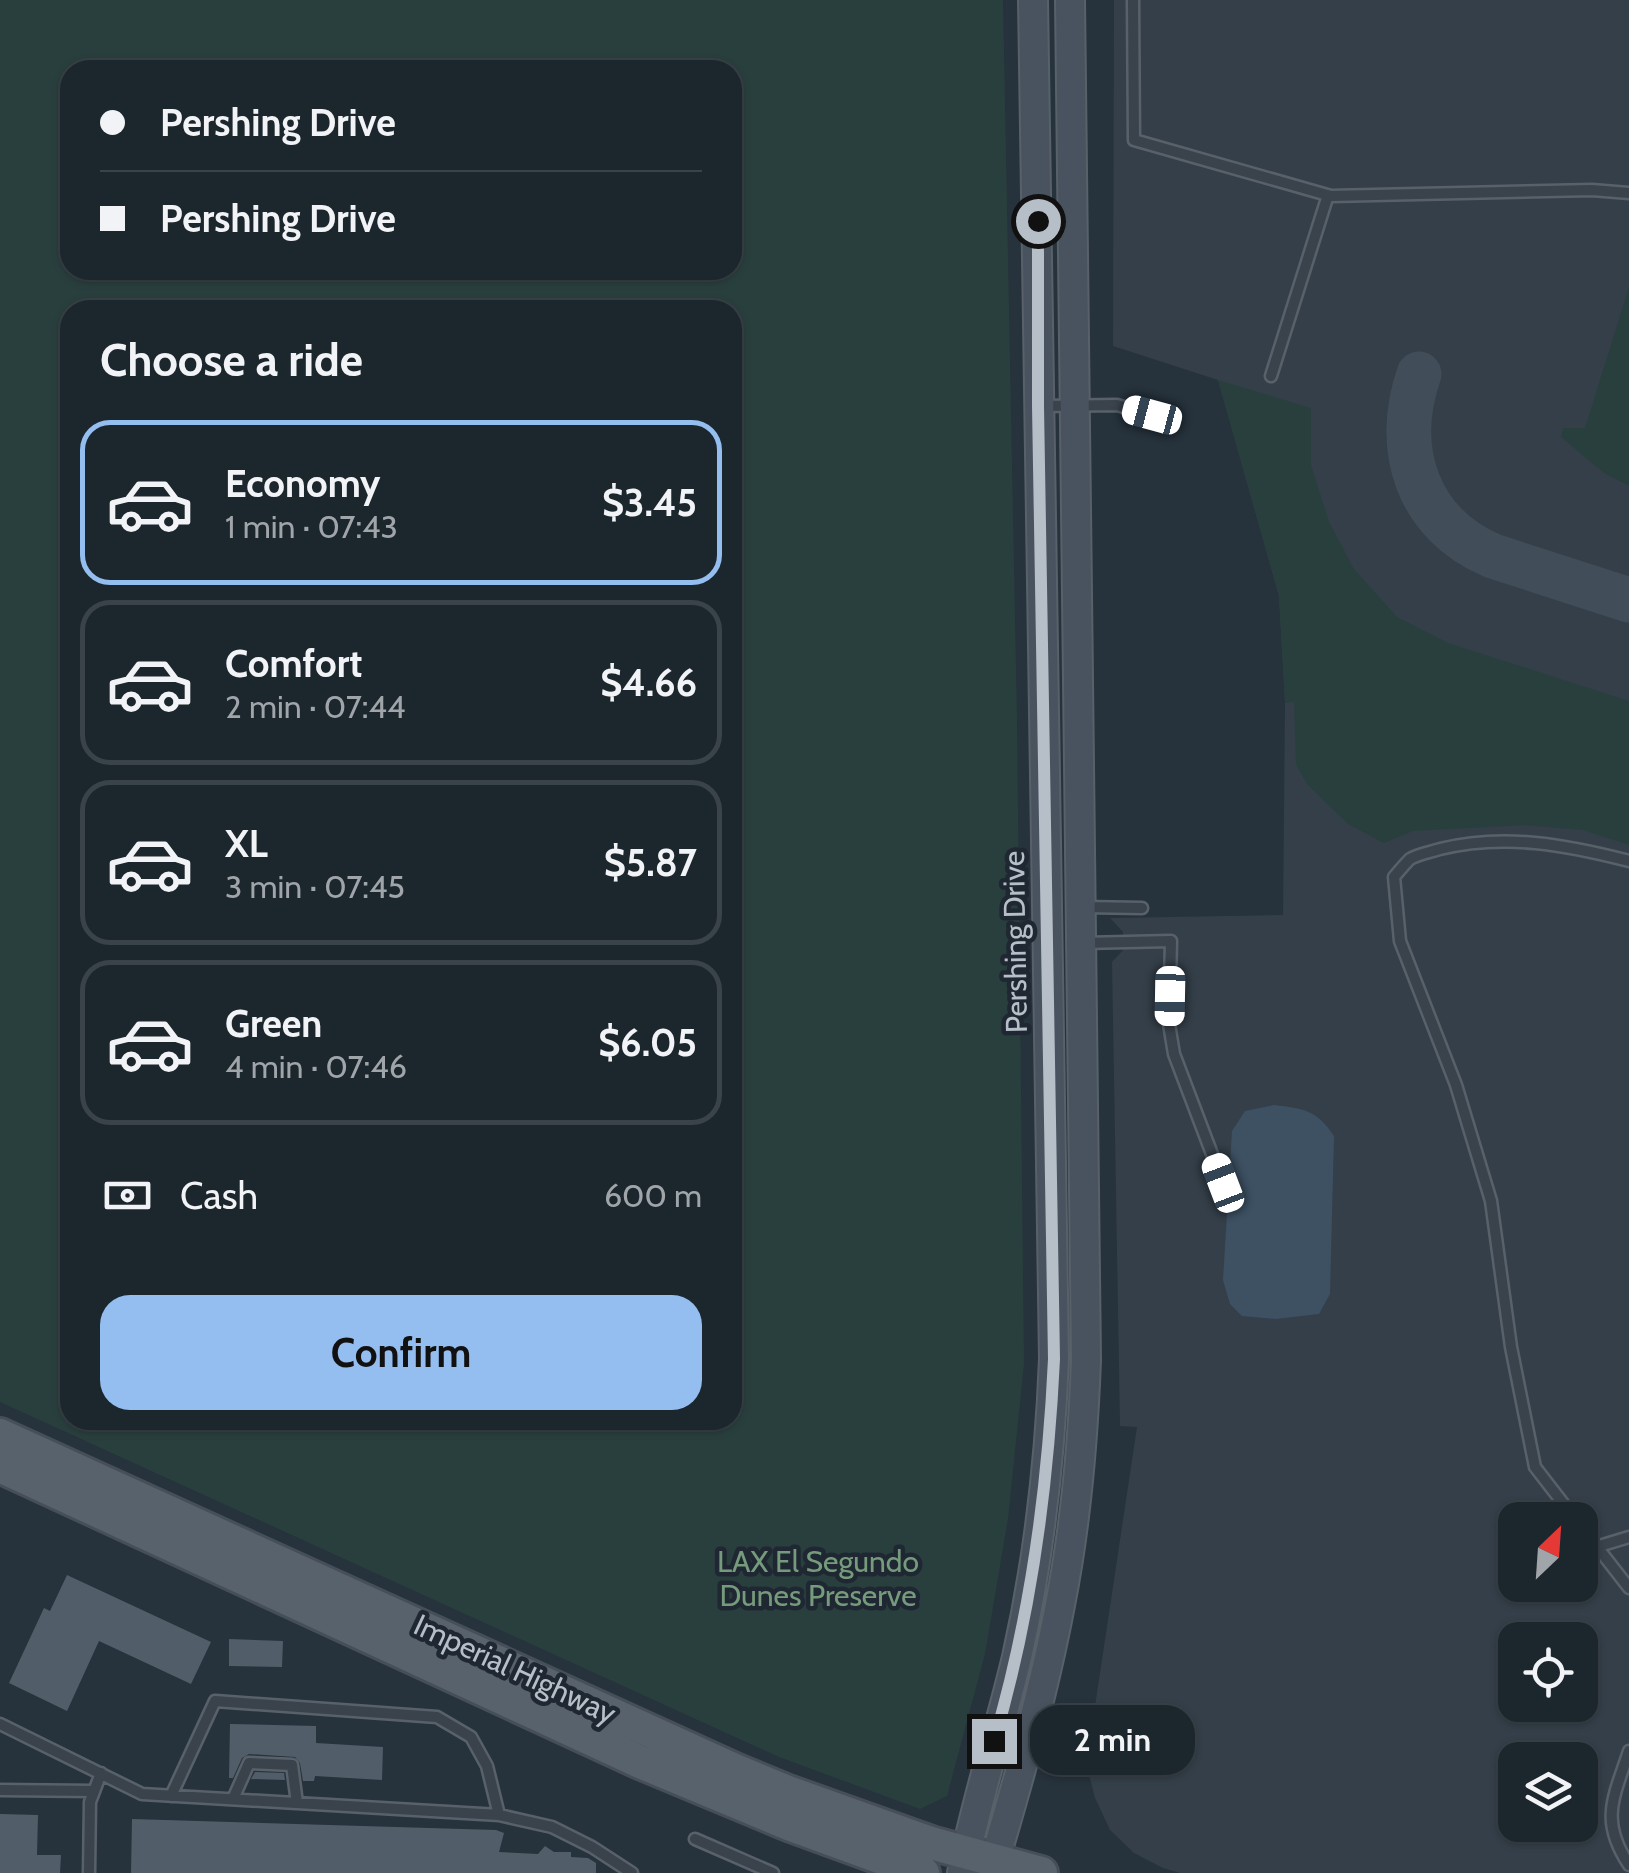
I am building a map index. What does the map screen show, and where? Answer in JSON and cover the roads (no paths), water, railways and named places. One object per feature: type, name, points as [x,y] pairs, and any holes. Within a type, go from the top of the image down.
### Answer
[{"type":"main road","name":"Pershing Drive","points":[[978,1865],[1038,1540],[1052,1417],[1054,1278],[1033,0]]},
{"type":"main road","points":[[978,1865],[1048,1662],[1071,1541],[1086,1360],[1070,0]]},
{"type":"main road","name":"Imperial Highway","points":[[0,1434],[735,1770],[978,1865],[1042,1873]]},
{"type":"main road","name":"Imperial Highway","points":[[0,1466],[640,1762],[791,1825],[923,1873]]},
{"type":"lane","points":[[1133,0],[1134,140],[1328,195],[1592,190],[1629,193]]},
{"type":"lane","points":[[1270,376],[1328,195]]},
{"type":"lane","points":[[1038,406],[1117,406],[1152,415]]},
{"type":"lane","points":[[1562,1502],[1535,1467],[1511,1347],[1491,1200],[1456,1084],[1400,941],[1394,877],[1413,857],[1493,842],[1571,846],[1629,861]]},
{"type":"lane","points":[[1082,907],[1142,908]]},
{"type":"lane","points":[[1082,943],[1171,941],[1169,1024],[1174,1054],[1223,1183]]},
{"type":"lane","points":[[1598,1546],[1629,1536]]},
{"type":"lane","points":[[1598,1549],[1629,1588]]},
{"type":"lane","points":[[171,1796],[215,1701],[437,1717],[471,1737],[487,1766],[498,1815]]},
{"type":"lane","points":[[0,1724],[142,1794],[498,1815],[552,1828],[592,1847],[632,1873]]},
{"type":"lane","points":[[1629,1750],[1612,1804],[1611,1828],[1629,1865]]},
{"type":"lane","points":[[232,1799],[249,1763],[292,1765],[297,1803]]},
{"type":"lane","points":[[89,1873],[90,1802],[101,1772]]},
{"type":"lane","points":[[0,1790],[94,1791]]},
{"type":"lane","points":[[695,1839],[773,1873]]},
{"type":"water","points":[[1274,1105],[1308,1112],[1334,1136],[1330,1294],[1319,1314],[1276,1319],[1242,1316],[1230,1304],[1223,1280],[1232,1131],[1245,1111]]},
{"type":"park label","name":"LAX El Segundo Dunes Preserve","points":[[818,1578]]}]
